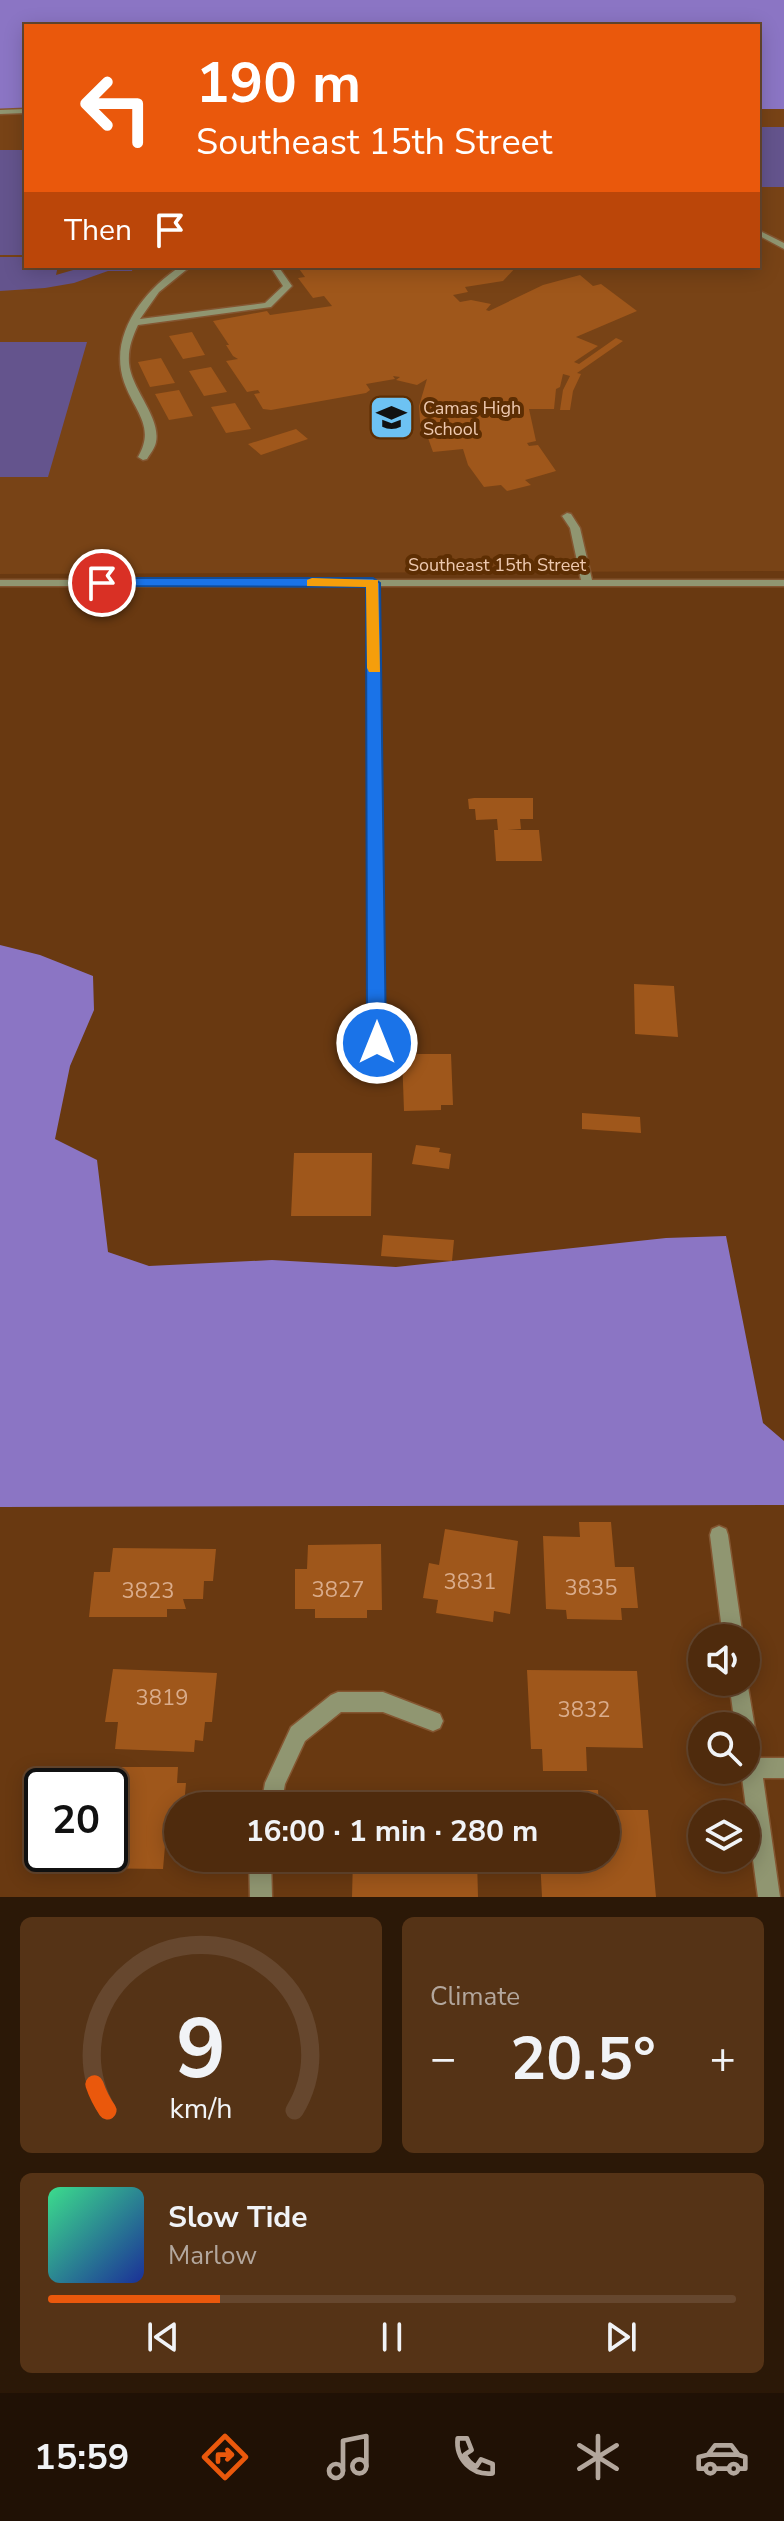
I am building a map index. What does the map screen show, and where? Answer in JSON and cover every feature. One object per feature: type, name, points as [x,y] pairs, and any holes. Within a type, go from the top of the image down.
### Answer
[{"type":"street","points":[[0,112],[24,111]]},
{"type":"street","points":[[760,233],[784,246]]},
{"type":"street","points":[[143,457],[150,450],[152,428],[128,385],[123,359],[127,335],[143,304],[184,268]]},
{"type":"street","points":[[134,323],[268,305],[288,286],[275,268]]},
{"type":"street","points":[[567,516],[575,528],[587,583]]},
{"type":"street","name":"Southeast 15th Street","points":[[0,583],[784,583]]},
{"type":"street","points":[[373,583],[377,1043]]},
{"type":"street","points":[[719,1535],[731,1624]]},
{"type":"street","points":[[273,1792],[298,1734],[338,1702],[383,1702],[433,1721]]},
{"type":"street","points":[[760,1768],[784,1768]]},
{"type":"street","points":[[753,1784],[769,1897]]},
{"type":"street","points":[[260,1872],[261,1897]]},
{"type":"shaded area","points":[[0,0],[784,0],[784,109],[760,109],[760,24],[24,24],[24,110],[0,110]]},
{"type":"shaded area","name":"Camas High School","points":[[760,109],[784,109],[784,571],[0,574],[0,111],[24,111],[24,268],[760,268]]},
{"type":"shaded area","points":[[760,127],[784,127],[784,187],[760,187]]},
{"type":"shaded area","points":[[0,150],[24,150],[24,255],[0,255]]},
{"type":"shaded area","points":[[0,257],[24,257],[24,268],[58,268],[56,275],[80,268],[133,268],[132,271],[108,271],[74,283],[0,291]]},
{"type":"shaded area","points":[[0,342],[87,342],[48,477],[0,477]]},
{"type":"shaded area","points":[[0,945],[40,955],[93,976],[94,1010],[70,1066],[55,1139],[97,1160],[108,1252],[149,1266],[272,1260],[396,1267],[666,1238],[726,1236],[763,1423],[784,1441],[784,1505],[0,1507]]},
{"type":"building","name":"Camas High School","points":[[298,268],[515,268],[503,281],[465,287],[468,292],[453,295],[460,302],[471,300],[491,304],[486,310],[489,311],[543,285],[580,275],[593,286],[601,284],[637,311],[576,337],[598,346],[574,362],[579,364],[616,338],[623,341],[577,373],[581,374],[573,391],[570,410],[560,410],[563,390],[570,376],[563,374],[560,387],[556,389],[554,409],[529,409],[536,441],[527,443],[529,446],[538,445],[556,471],[525,480],[531,485],[507,491],[501,485],[484,487],[468,465],[463,449],[433,452],[428,438],[421,435],[419,406],[427,379],[417,385],[396,380],[400,377],[393,376],[395,379],[366,384],[370,390],[366,393],[263,409],[254,394],[260,393],[258,390],[247,392],[226,361],[238,359],[233,356],[213,321],[267,311],[270,315],[332,306],[324,296],[313,298],[298,278],[305,277]]},
{"type":"building","points":[[192,332],[205,355],[183,359],[169,336]]},
{"type":"building","points":[[161,358],[175,383],[150,387],[138,362]]},
{"type":"building","points":[[211,367],[227,392],[204,396],[189,371]]},
{"type":"building","points":[[179,390],[193,416],[169,420],[155,394]]},
{"type":"building","points":[[235,403],[251,429],[226,433],[211,407]]},
{"type":"building","points":[[296,429],[308,439],[261,455],[248,444]]},
{"type":"building","points":[[533,798],[533,819],[520,819],[521,829],[508,830],[539,830],[542,861],[496,861],[494,830],[498,830],[497,819],[476,820],[475,809],[469,809],[468,799]]},
{"type":"building","points":[[634,984],[674,986],[678,1037],[635,1034]]},
{"type":"building","points":[[402,1054],[451,1054],[453,1105],[441,1105],[441,1110],[404,1111]]},
{"type":"building","points":[[582,1113],[640,1117],[641,1133],[582,1129]]},
{"type":"building","points":[[416,1145],[440,1148],[439,1152],[451,1154],[449,1169],[412,1164]]},
{"type":"building","points":[[294,1153],[372,1153],[371,1216],[291,1216]]},
{"type":"building","points":[[383,1235],[454,1240],[452,1261],[381,1256]]},
{"type":"building","points":[[579,1522],[611,1522],[615,1567],[634,1567],[638,1608],[621,1608],[622,1620],[567,1619],[566,1610],[546,1609],[543,1536],[580,1537]]},
{"type":"building","points":[[445,1529],[518,1541],[510,1614],[494,1611],[493,1622],[436,1613],[438,1600],[423,1598],[429,1563],[439,1565]]},
{"type":"building","points":[[381,1544],[382,1610],[367,1610],[367,1618],[315,1618],[315,1609],[295,1609],[295,1569],[307,1569],[308,1545]]},
{"type":"building","points":[[113,1548],[216,1549],[213,1581],[204,1581],[203,1599],[183,1599],[186,1609],[167,1609],[167,1617],[89,1617],[94,1572],[110,1572]]},
{"type":"building","points":[[113,1669],[217,1673],[212,1722],[205,1722],[203,1741],[195,1740],[194,1752],[115,1749],[118,1722],[105,1722]]},
{"type":"building","points":[[527,1670],[637,1671],[643,1748],[586,1747],[587,1771],[543,1771],[542,1749],[531,1749]]},
{"type":"building","points":[[178,1767],[177,1783],[186,1783],[185,1792],[164,1792],[163,1869],[128,1869],[128,1768],[78,1768]]},
{"type":"building","points":[[549,1790],[598,1792],[549,1792]]},
{"type":"building","points":[[620,1810],[648,1810],[656,1897],[542,1897],[541,1872],[620,1872]]},
{"type":"building","points":[[353,1872],[477,1872],[478,1897],[352,1897]]},
{"type":"slow traffic","points":[[312,583],[373,583],[375,668]]},
{"type":"place","name":"Camas High School","points":[[392,418]]},
{"type":"route","points":[[102,583],[373,583],[377,1043]]}]
